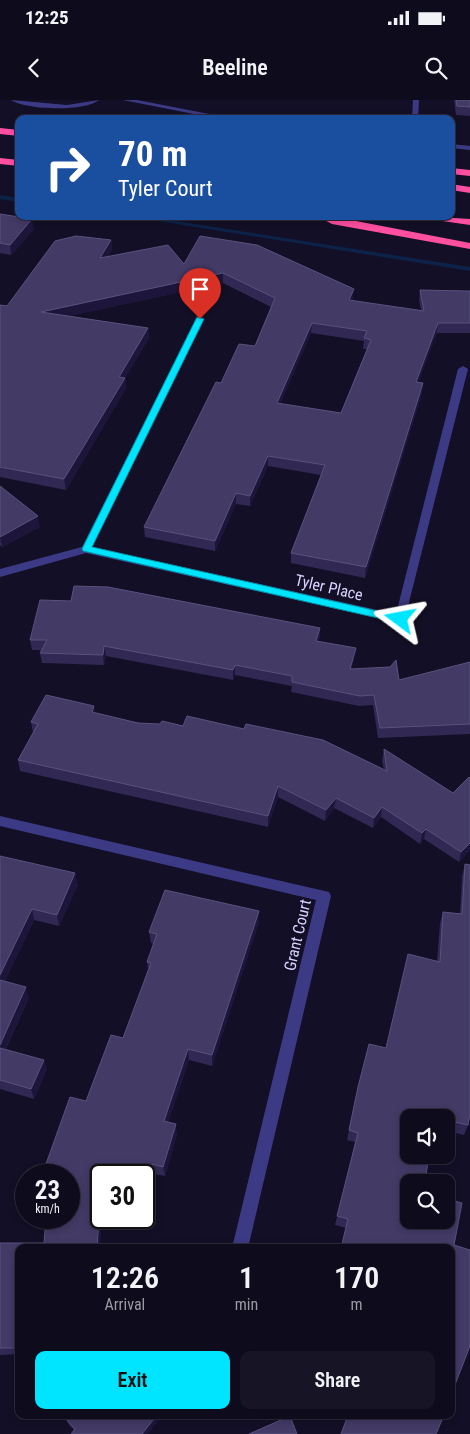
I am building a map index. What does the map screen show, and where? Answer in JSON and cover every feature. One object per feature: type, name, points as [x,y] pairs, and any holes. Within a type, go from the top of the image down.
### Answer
[{"type":"highway","points":[[0,130],[15,132]]},
{"type":"highway","points":[[0,161],[15,163]]},
{"type":"highway","points":[[455,171],[470,173]]},
{"type":"highway","points":[[455,188],[470,190]]},
{"type":"highway","points":[[330,220],[470,246]]},
{"type":"highway","points":[[455,220],[470,222]]},
{"type":"street","points":[[14,100],[74,106],[91,103],[96,100]]},
{"type":"street","points":[[126,100],[210,115]]},
{"type":"street","points":[[414,115],[416,100]]},
{"type":"street","points":[[455,146],[470,148]]},
{"type":"street","points":[[86,549],[200,319]]},
{"type":"street","name":"Tyler Place","points":[[0,573],[86,549],[400,619],[463,369]]},
{"type":"street","name":"Grant Court","points":[[0,821],[324,896],[241,1244]]},
{"type":"building","points":[[456,100],[470,100],[470,107],[457,106]]},
{"type":"building","points":[[0,214],[15,216],[15,220],[31,220],[10,245],[0,243]]},
{"type":"building","points":[[76,236],[111,240],[100,258],[168,245],[184,264],[200,236],[257,245],[354,289],[349,300],[424,311],[420,290],[470,291],[470,323],[438,323],[416,382],[423,383],[366,567],[291,553],[325,465],[268,456],[250,496],[236,493],[215,541],[144,527],[216,382],[221,383],[239,344],[255,346],[275,298],[223,273],[41,312],[148,328],[119,377],[125,378],[64,479],[0,467],[0,305],[7,306],[55,241]],"holes":[[[312,323],[367,331],[364,338],[371,340],[341,413],[277,403]]]},
{"type":"building","points":[[0,486],[38,516],[0,537]]},
{"type":"building","points":[[74,586],[108,587],[320,628],[316,641],[356,648],[350,669],[390,667],[396,660],[399,680],[470,662],[470,724],[380,728],[374,695],[360,696],[292,682],[292,676],[235,665],[233,670],[104,646],[103,655],[40,653],[47,640],[30,640],[40,600],[71,601]]},
{"type":"building","points":[[46,695],[94,706],[92,712],[138,723],[160,724],[162,721],[183,726],[187,716],[244,729],[246,724],[323,740],[387,771],[384,749],[453,793],[469,777],[470,843],[461,852],[426,829],[422,833],[382,807],[374,818],[336,798],[326,810],[278,786],[268,816],[18,760],[38,724],[31,722]]},
{"type":"building","points":[[0,856],[75,873],[57,915],[32,909],[0,975]]},
{"type":"building","points":[[465,864],[470,865],[470,1114],[468,1125],[455,1122],[455,1109],[400,1109],[400,1164],[428,1164],[426,1174],[400,1174],[400,1229],[455,1229],[455,1201],[462,1203],[454,1244],[342,1244],[348,1219],[337,1216],[358,1133],[349,1130],[369,1044],[386,1048],[408,954],[440,962],[443,912],[462,914]]},
{"type":"building","points":[[165,890],[259,911],[212,1055],[188,1049],[164,1121],[176,1124],[163,1167],[155,1164],[90,1164],[90,1229],[98,1229],[97,1244],[15,1244],[15,1348],[0,1348],[0,1243],[44,1243],[45,1229],[80,1229],[80,1164],[46,1164],[70,1097],[86,1101],[111,1035],[123,1038],[151,963],[147,962],[157,934],[149,932]]},
{"type":"building","points":[[0,980],[26,987],[0,1045]]},
{"type":"building","points":[[0,1048],[44,1060],[31,1089],[0,1080]]},
{"type":"building","points":[[455,1245],[470,1250],[470,1346],[455,1385]]},
{"type":"building","points":[[66,1419],[154,1419],[142,1434],[71,1434],[75,1429]]},
{"type":"building","points":[[283,1419],[291,1419],[297,1434],[249,1434]]},
{"type":"building","points":[[347,1419],[442,1419],[436,1434],[341,1434]]},
{"type":"waterway","points":[[0,197],[15,199]]},
{"type":"waterway","points":[[156,220],[470,269]]},
{"type":"route","points":[[200,319],[86,549],[400,619]]}]
